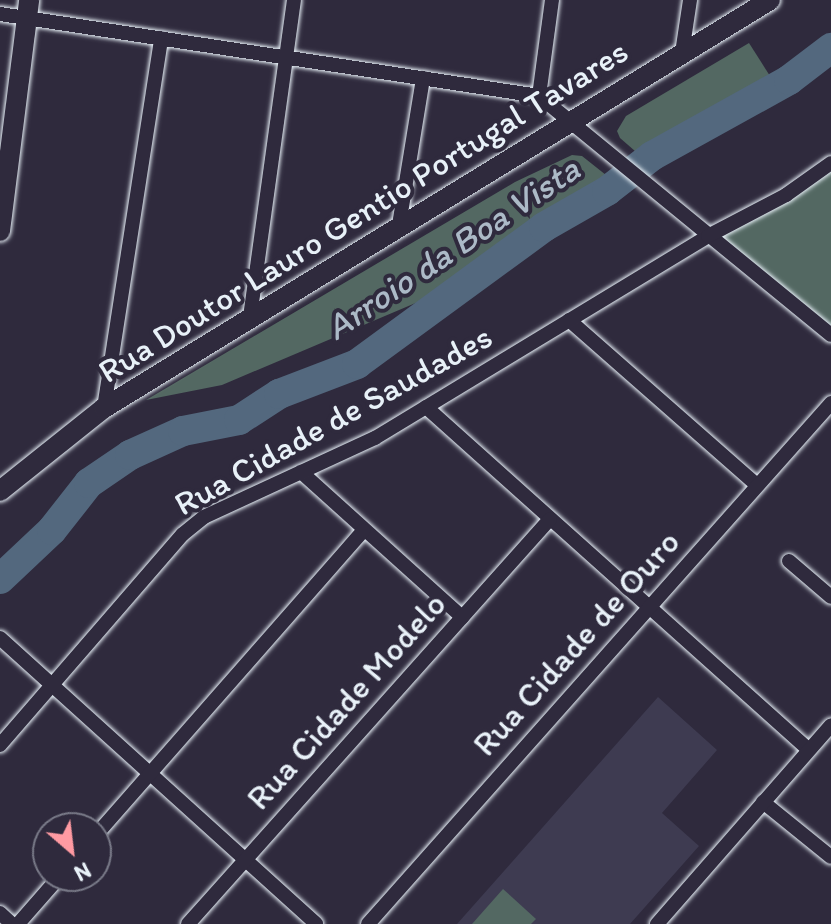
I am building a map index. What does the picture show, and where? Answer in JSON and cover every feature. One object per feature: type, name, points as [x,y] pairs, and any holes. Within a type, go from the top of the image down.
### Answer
[{"type":"street","points":[[250,317],[294,0]]},
{"type":"street","points":[[539,96],[552,0]]},
{"type":"street","points":[[682,53],[690,0]]},
{"type":"street","name":"Rua Doutor Lauro Gentio Portugal Tavares","points":[[0,491],[104,408],[770,0]]},
{"type":"street","points":[[0,231],[28,9]]},
{"type":"street","points":[[0,14],[28,9],[161,38],[539,96],[567,123],[831,335]]},
{"type":"street","points":[[104,408],[161,38]]},
{"type":"street","points":[[399,225],[423,78]]},
{"type":"street","name":"Rua Cidade de Saudades","points":[[0,745],[183,534],[204,517],[301,472],[426,407],[708,236],[786,195],[831,163]]},
{"type":"street","points":[[569,320],[757,485]]},
{"type":"street","name":"Rua Cidade de Ouro","points":[[368,924],[650,602],[831,403]]},
{"type":"street","points":[[426,407],[550,519],[650,602],[808,749]]},
{"type":"street","points":[[301,472],[462,617]]},
{"type":"street","name":"Rua Cidade Modelo","points":[[188,924],[550,519]]},
{"type":"street","points":[[112,817],[363,531]]},
{"type":"street","points":[[789,561],[831,597]]},
{"type":"street","points":[[0,638],[51,688],[316,924]]},
{"type":"street","points":[[657,924],[831,725]]},
{"type":"street","points":[[763,802],[831,857]]},
{"type":"street","points":[[0,913],[15,924],[45,892]]},
{"type":"shaded area","points":[[658,697],[717,750],[662,813],[699,846],[630,924],[457,924]]},
{"type":"green space","points":[[749,43],[770,76],[754,91],[643,158],[620,138],[617,131],[626,116]]},
{"type":"green space","points":[[572,155],[582,156],[611,179],[545,211],[425,299],[222,385],[146,400],[515,182]]},
{"type":"green space","points":[[831,166],[831,333],[711,236]]},
{"type":"green space","points":[[503,889],[536,919],[531,924],[472,924]]},
{"type":"waterway","name":"Arroio da Boa Vista","points":[[0,579],[52,530],[89,483],[130,455],[183,431],[239,420],[279,394],[357,364],[544,227],[607,191],[652,156],[789,80],[831,48]]}]
